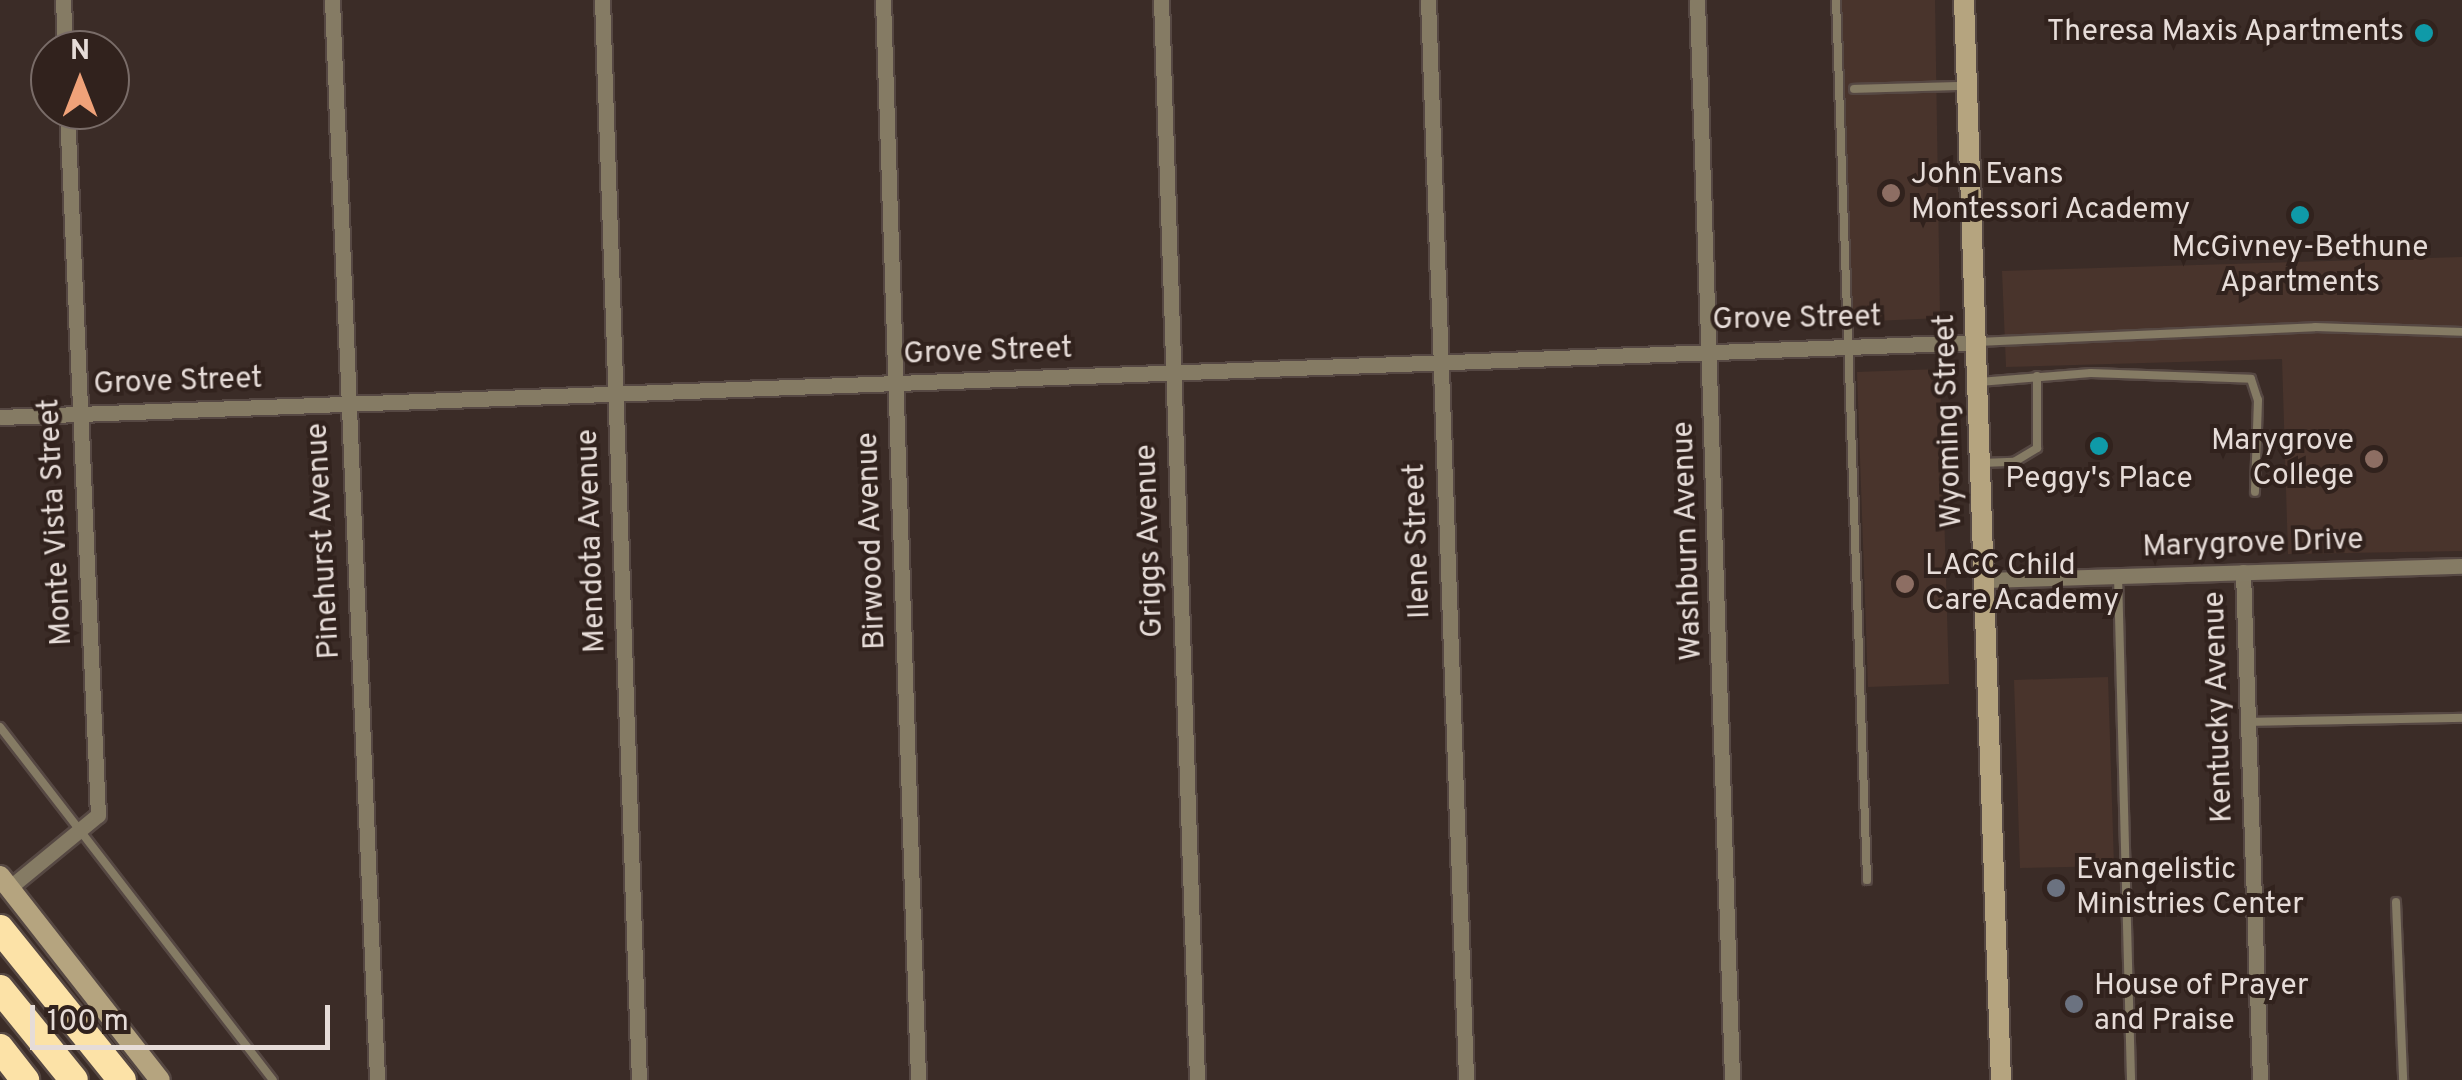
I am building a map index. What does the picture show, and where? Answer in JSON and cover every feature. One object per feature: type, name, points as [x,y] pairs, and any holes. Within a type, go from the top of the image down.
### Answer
[{"type":"highway","points":[[0,929],[122,1080]]},
{"type":"highway","points":[[0,989],[74,1080]]},
{"type":"highway","points":[[0,1048],[24,1080]]},
{"type":"street","points":[[63,0],[64,30]]},
{"type":"street","name":"Pinehurst Avenue","points":[[332,0],[377,1080]]},
{"type":"street","name":"Mendota Avenue","points":[[602,0],[639,1080]]},
{"type":"street","name":"Birwood Avenue","points":[[883,0],[918,1080]]},
{"type":"street","name":"Griggs Avenue","points":[[1161,0],[1197,1080]]},
{"type":"street","name":"Ilene Street","points":[[1428,0],[1466,1080]]},
{"type":"street","name":"Washburn Avenue","points":[[1697,0],[1732,1080]]},
{"type":"street","name":"Wyoming Street","points":[[1964,0],[2001,1080]]},
{"type":"street","name":"Monte Vista Street","points":[[5,882],[78,834],[98,815],[68,130]]},
{"type":"street","name":"Grove Street","points":[[0,418],[896,385],[1710,349],[1978,342]]},
{"type":"street","name":"Marygrove Drive","points":[[1985,580],[2462,566]]},
{"type":"street","name":"Kentucky Avenue","points":[[2244,572],[2260,1080]]},
{"type":"street","points":[[5,882],[160,1080]]},
{"type":"lane","points":[[1836,0],[1867,880]]},
{"type":"lane","points":[[1854,89],[1968,86]]},
{"type":"lane","points":[[1978,342],[2315,327],[2462,332]]},
{"type":"lane","points":[[1978,382],[2037,376],[2214,373],[2251,378],[2258,400],[2255,492]]},
{"type":"lane","points":[[1981,464],[2014,462],[2037,448],[2037,376]]},
{"type":"lane","points":[[2118,576],[2131,1080]]},
{"type":"lane","points":[[2248,722],[2462,718]]},
{"type":"lane","points":[[0,727],[78,834],[274,1080]]},
{"type":"lane","points":[[2396,902],[2402,1080]]},
{"type":"shaded area","points":[[1840,0],[1935,0],[1940,318],[1852,322]]},
{"type":"shaded area","name":"Marygrove College","points":[[2462,257],[2462,551],[2288,554],[2282,359],[2006,367],[2002,271]]},
{"type":"shaded area","name":"LACC Child Care Academy","points":[[1940,369],[1949,684],[1868,687],[1857,372]]},
{"type":"shaded area","points":[[2108,677],[2114,866],[2020,868],[2014,680]]},
{"type":"place","name":"Theresa Maxis Apartments","points":[[2424,33]]},
{"type":"place","name":"John Evans Montessori Academy","points":[[1891,193]]},
{"type":"place","name":"McGivney-Bethune Apartments","points":[[2300,215]]},
{"type":"place","name":"Peggy's Place","points":[[2099,446]]},
{"type":"place","name":"Marygrove College","points":[[2374,459]]},
{"type":"place","name":"LACC Child Care Academy","points":[[1905,584]]},
{"type":"place","name":"Evangelistic Ministries Center","points":[[2056,888]]},
{"type":"place","name":"House of Prayer and Praise","points":[[2074,1004]]}]
